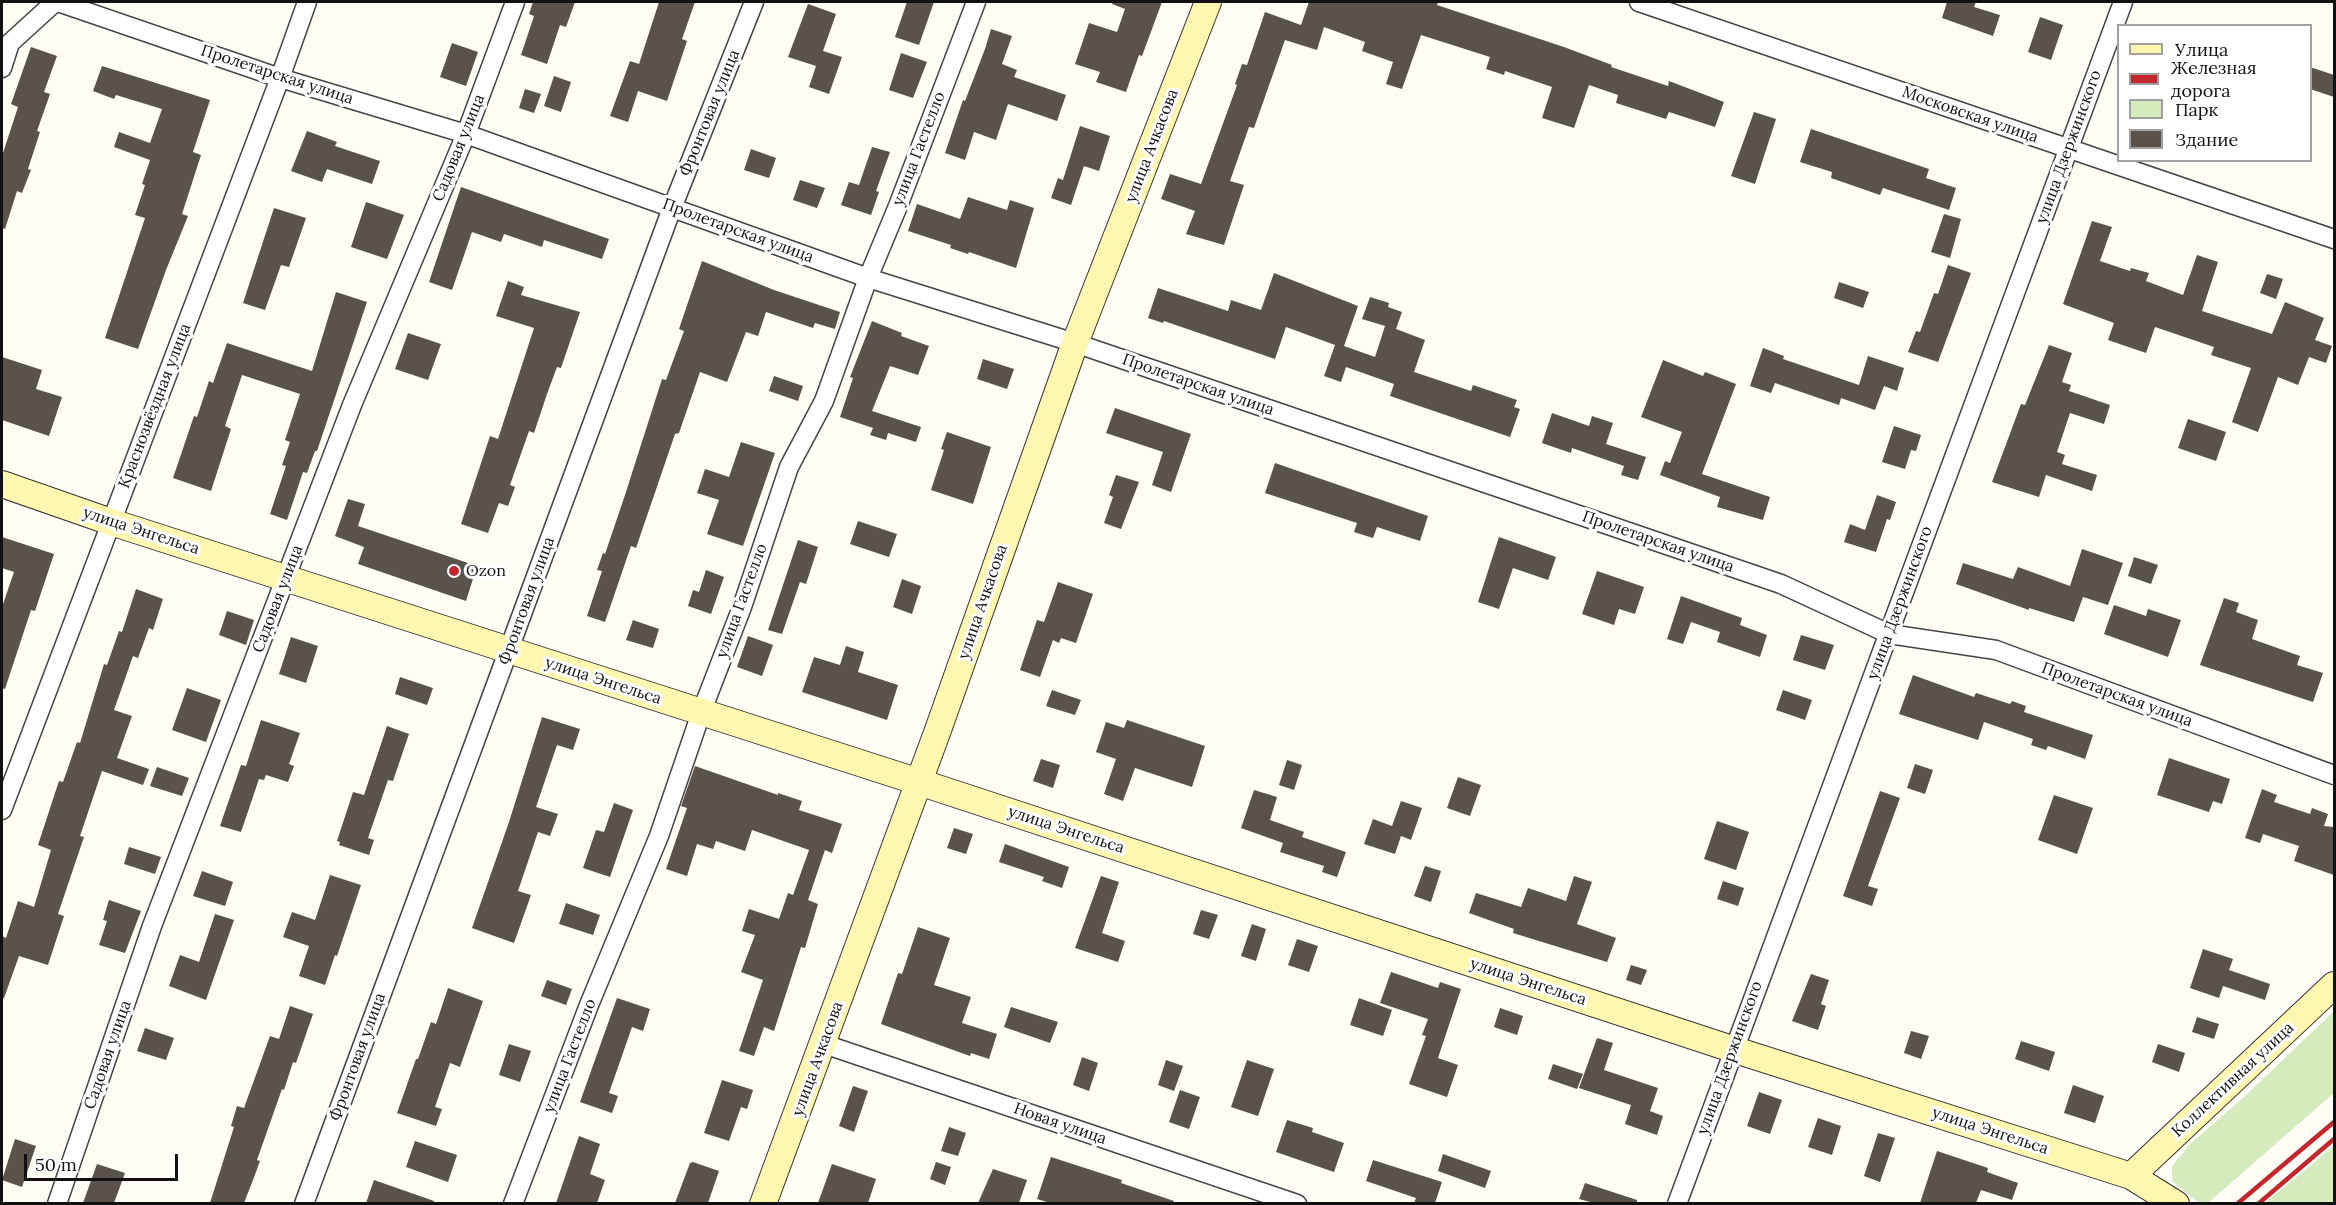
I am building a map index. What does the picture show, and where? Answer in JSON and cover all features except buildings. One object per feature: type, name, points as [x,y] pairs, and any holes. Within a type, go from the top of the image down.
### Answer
[{"type":"main road","name":"улица Ачкасова","points":[[763,1203],[824,1044],[919,782],[1074,343],[1208,2]]},
{"type":"main road","name":"улица Энгельса","points":[[2,484],[286,579],[919,782],[1732,1049],[2131,1176],[2176,1203]]},
{"type":"main road","name":"Коллективная улица","points":[[2131,1176],[2334,985]]},
{"type":"street","points":[[2,68],[10,43],[57,2]]},
{"type":"street","name":"Пролетарская улица","points":[[57,2],[280,78],[466,134],[868,278],[1074,343],[1781,584],[1889,634],[1996,650],[2334,775]]},
{"type":"street","name":"Краснозвёздная улица","points":[[2,810],[308,2]]},
{"type":"street","name":"Садовая улица","points":[[57,1203],[152,927],[352,405],[466,134],[515,2]]},
{"type":"street","name":"Фронтовая улица","points":[[304,1203],[672,208],[754,2]]},
{"type":"street","name":"улица Гастелло","points":[[513,1203],[589,1005],[658,836],[701,713],[742,607],[789,467],[824,401],[868,278],[898,206],[975,2]]},
{"type":"street","name":"Московская улица","points":[[1639,2],[2334,239]]},
{"type":"street","name":"улица Дзержинского","points":[[1677,1203],[1732,1049],[1889,634],[2123,2]]},
{"type":"street","name":"Новая улица","points":[[824,1044],[1297,1203]]},
{"type":"green space","points":[[2334,1011],[2334,1093],[2208,1203],[2199,1203],[2172,1181],[2172,1166],[2190,1144],[2243,1098]]},
{"type":"green space","points":[[2334,1146],[2334,1203],[2265,1203]]},
{"type":"railway","points":[[2237,1204],[2334,1122]]},
{"type":"railway","points":[[2258,1204],[2334,1139]]},
{"type":"place","name":"Ozon","points":[[454,571]]}]
